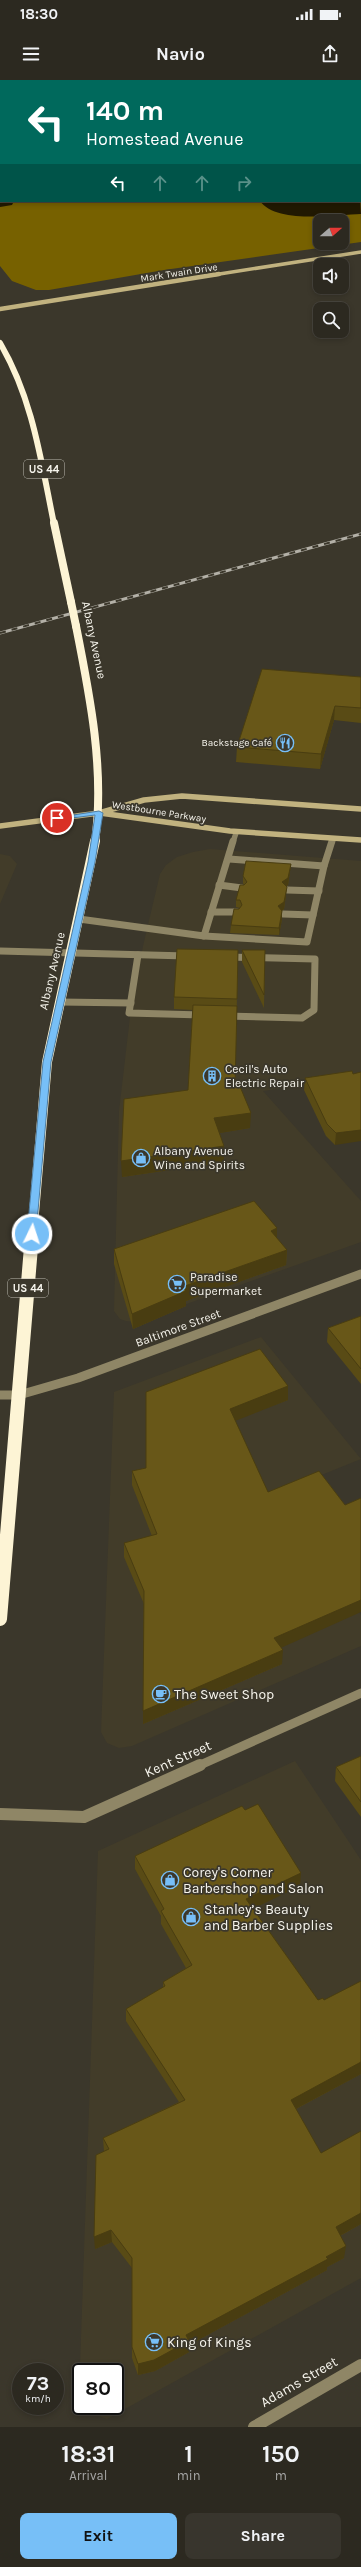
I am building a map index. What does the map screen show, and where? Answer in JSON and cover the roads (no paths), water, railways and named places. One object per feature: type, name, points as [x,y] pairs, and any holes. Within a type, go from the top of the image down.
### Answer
[{"type":"highway","name":"Albany Avenue","points":[[0,343],[20,378],[36,425],[92,703],[99,813],[92,862],[47,1062],[0,1619]]},
{"type":"main road","name":"Mark Twain Drive","points":[[0,309],[361,252]]},
{"type":"main road","name":"Westbourne Parkway","points":[[99,813],[144,800],[182,796],[361,809]]},
{"type":"main road","name":"Westbourne Parkway","points":[[99,813],[167,826],[236,833],[361,840]]},
{"type":"main road","points":[[0,826],[99,813]]},
{"type":"street","points":[[204,936],[236,833]]},
{"type":"street","points":[[78,919],[204,936],[307,942],[324,866],[333,839]]},
{"type":"street","points":[[229,859],[324,866]]},
{"type":"street","points":[[219,885],[242,888]]},
{"type":"street","points":[[287,890],[319,891]]},
{"type":"street","points":[[211,912],[237,912]]},
{"type":"street","points":[[283,914],[313,915]]},
{"type":"street","points":[[0,951],[192,956]]},
{"type":"street","points":[[138,955],[129,1013],[208,1015]]},
{"type":"street","points":[[216,1016],[302,1018],[314,1010],[315,959],[223,957]]},
{"type":"street","points":[[60,1002],[131,1003]]},
{"type":"street","name":"Baltimore Street","points":[[0,1395],[19,1395],[78,1378],[361,1274]]},
{"type":"street","name":"Kent Street","points":[[0,1814],[84,1817],[361,1693]]},
{"type":"street","name":"Adams Street","points":[[254,2427],[361,2365]]},
{"type":"waterway","points":[[278,202],[286,206],[361,205]]},
{"type":"railway","points":[[0,633],[361,534]]},
{"type":"place","name":"Backstage Café","points":[[285,743]]},
{"type":"place","name":"Cecil's Auto Electric Repair","points":[[212,1076]]},
{"type":"place","name":"Albany Avenue Wine and Spirits","points":[[141,1158]]},
{"type":"place","name":"Paradise Supermarket","points":[[177,1284]]},
{"type":"place","name":"The Sweet Shop","points":[[161,1694]]},
{"type":"place","name":"Corey's Corner Barbershop and Salon","points":[[170,1880]]},
{"type":"place","name":"Stanley’s Beauty and Barber Supplies","points":[[191,1917]]},
{"type":"place","name":"King of Kings","points":[[154,2342]]}]
